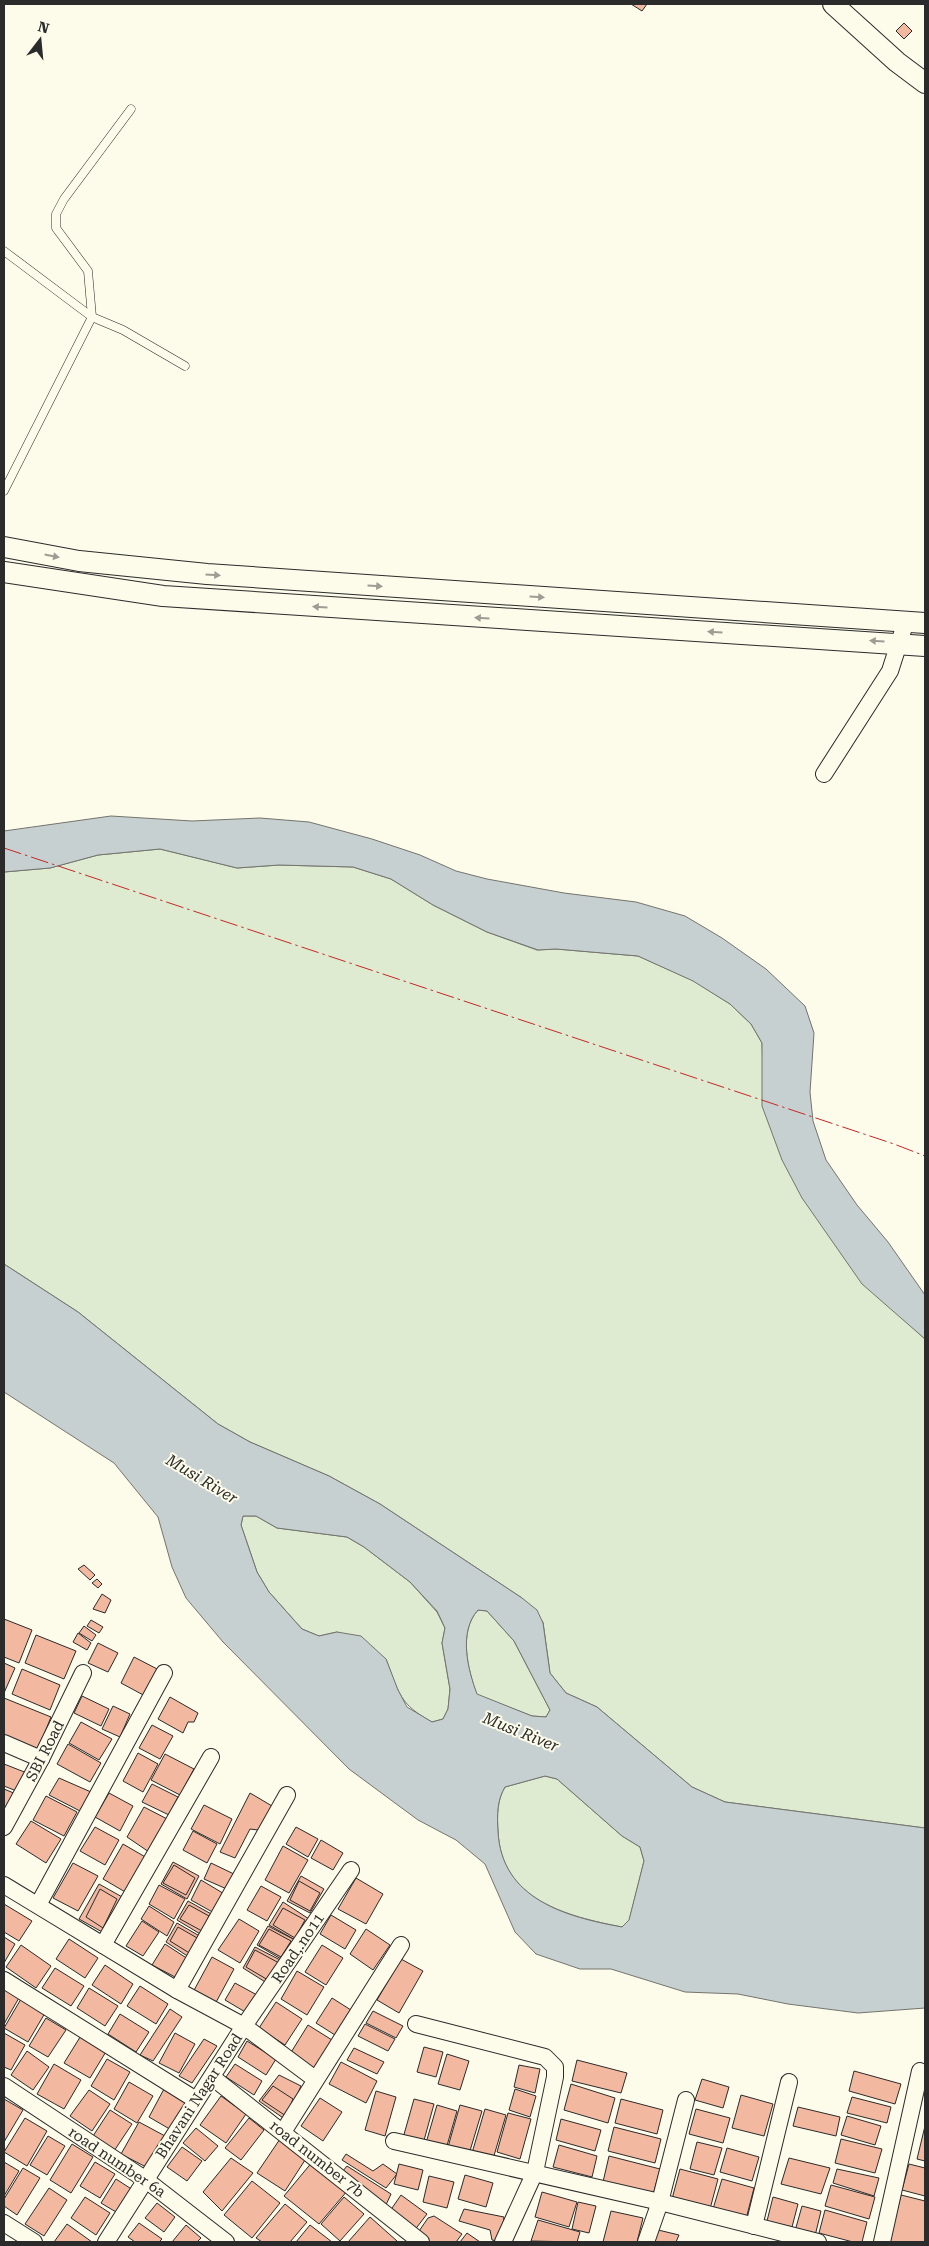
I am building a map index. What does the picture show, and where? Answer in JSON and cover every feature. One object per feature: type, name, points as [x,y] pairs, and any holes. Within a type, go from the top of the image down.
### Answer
[{"type":"street","points":[[833,4],[897,62],[925,83]]},
{"type":"street","points":[[4,547],[79,561],[206,574],[915,622]]},
{"type":"street","points":[[4,572],[163,596],[925,646]]},
{"type":"street","points":[[824,774],[890,671],[900,643],[915,622]]},
{"type":"street","name":"SBI Road","points":[[4,1827],[41,1759],[83,1673]]},
{"type":"street","points":[[38,1905],[164,1673]]},
{"type":"street","points":[[4,1743],[41,1759]]},
{"type":"street","points":[[103,1945],[211,1757]]},
{"type":"street","points":[[177,1990],[287,1795]]},
{"type":"street","name":"Road,.no11","points":[[244,2026],[351,1870]]},
{"type":"street","points":[[4,1885],[177,1990],[244,2026],[315,2079]]},
{"type":"street","points":[[283,2132],[401,1945]]},
{"type":"street","points":[[4,1980],[196,2100]]},
{"type":"street","points":[[416,2024],[545,2056],[555,2066],[555,2077],[535,2172],[503,2242]]},
{"type":"street","name":"Bhavani Nagar Road","points":[[106,2242],[244,2026]]},
{"type":"street","points":[[882,2242],[920,2071]]},
{"type":"street","name":"road number 7b","points":[[212,2077],[421,2242]]},
{"type":"street","points":[[754,2226],[789,2082]]},
{"type":"street","name":"road number 6a","points":[[4,2086],[146,2180],[226,2242]]},
{"type":"street","points":[[646,2242],[660,2202],[686,2100]]},
{"type":"street","points":[[394,2141],[535,2172],[818,2242]]},
{"type":"street","points":[[4,2223],[34,2242]]},
{"type":"lane","points":[[4,491],[92,317],[88,271],[56,228],[56,214],[64,199],[131,109]]},
{"type":"lane","points":[[4,251],[92,317],[123,330],[184,366]]},
{"type":"green space","points":[[160,849],[237,868],[279,865],[353,867],[391,879],[433,905],[487,932],[537,950],[556,949],[638,956],[694,981],[730,1004],[751,1024],[762,1043],[763,1070],[901,1317],[925,1339],[925,1828],[725,1802],[692,1787],[597,1707],[566,1693],[550,1673],[543,1622],[522,1598],[380,1504],[329,1476],[250,1442],[218,1424],[78,1312],[4,1264],[4,872],[50,868],[98,855]]},
{"type":"green space","points":[[243,1516],[256,1516],[277,1528],[347,1537],[364,1547],[410,1582],[437,1612],[445,1628],[442,1643],[450,1689],[448,1709],[443,1719],[432,1722],[421,1716],[406,1703],[386,1659],[337,1632],[319,1636],[302,1629],[269,1592],[257,1572],[241,1525]]},
{"type":"green space","points":[[478,1610],[487,1611],[514,1641],[550,1710],[546,1717],[532,1716],[477,1695],[468,1663],[467,1640],[468,1629]]},
{"type":"green space","points":[[545,1776],[557,1779],[622,1836],[640,1847],[644,1861],[629,1921],[622,1927],[579,1917],[540,1901],[524,1889],[511,1874],[502,1854],[498,1831],[500,1797],[505,1787]]},
{"type":"water","points":[[111,816],[192,821],[260,818],[309,822],[372,839],[420,855],[456,871],[487,879],[564,893],[636,902],[685,916],[722,938],[766,969],[805,1006],[814,1033],[810,1092],[813,1121],[826,1160],[857,1205],[888,1242],[925,1295],[925,1339],[862,1284],[802,1198],[782,1160],[762,1106],[762,1043],[751,1024],[730,1004],[693,981],[638,956],[556,949],[538,950],[487,932],[433,905],[391,879],[353,867],[279,865],[237,868],[160,849],[98,855],[50,868],[4,872],[4,831]]},
{"type":"water","name":"Musi River","points":[[4,1264],[78,1312],[218,1424],[250,1442],[329,1476],[380,1504],[522,1598],[537,1610],[543,1623],[550,1673],[566,1693],[597,1707],[692,1787],[725,1802],[925,1828],[925,2008],[858,2013],[788,2004],[738,1994],[685,1992],[611,1969],[580,1969],[536,1954],[515,1932],[485,1864],[456,1840],[418,1820],[349,1769],[223,1642],[186,1598],[172,1567],[158,1517],[114,1463],[4,1392]],"holes":[[[243,1516],[256,1516],[277,1528],[347,1537],[364,1547],[410,1582],[437,1611],[445,1628],[442,1643],[450,1689],[448,1709],[443,1719],[432,1722],[407,1707],[386,1659],[361,1636],[337,1632],[319,1636],[302,1629],[269,1592],[257,1572],[241,1525]],[[478,1610],[487,1611],[514,1641],[550,1710],[546,1717],[532,1716],[477,1694],[468,1663],[467,1651],[468,1629]],[[545,1776],[557,1779],[622,1836],[640,1847],[644,1861],[629,1920],[622,1927],[601,1923],[559,1910],[540,1901],[524,1889],[511,1873],[502,1854],[498,1831],[498,1808],[500,1797],[505,1787]]]},
{"type":"building","points":[[631,4],[647,4],[642,11]]},
{"type":"building","points":[[904,23],[912,31],[904,39],[896,31]]},
{"type":"building","points":[[84,1565],[95,1575],[90,1580],[78,1569]]},
{"type":"building","points":[[97,1579],[102,1584],[98,1588],[92,1583]]},
{"type":"building","points":[[102,1594],[111,1600],[105,1613],[93,1609]]},
{"type":"building","points":[[4,1619],[32,1630],[19,1663],[4,1657]]},
{"type":"building","points":[[91,1620],[103,1627],[99,1633],[87,1626]]},
{"type":"building","points":[[84,1626],[96,1635],[92,1641],[79,1633]]},
{"type":"building","points":[[78,1633],[91,1643],[87,1650],[73,1642]]},
{"type":"building","points":[[36,1635],[76,1651],[64,1679],[25,1663]]},
{"type":"building","points":[[98,1643],[118,1653],[108,1672],[88,1663]]},
{"type":"building","points":[[134,1657],[161,1671],[147,1697],[121,1683]]},
{"type":"building","points":[[4,1663],[15,1668],[4,1693]]},
{"type":"building","points":[[22,1669],[60,1685],[50,1710],[12,1694]]},
{"type":"building","points":[[82,1696],[109,1709],[101,1726],[74,1713]]},
{"type":"building","points":[[170,1697],[198,1713],[194,1722],[188,1722],[183,1733],[158,1719]]},
{"type":"building","points":[[4,1698],[51,1717],[37,1752],[4,1738]]},
{"type":"building","points":[[113,1706],[130,1714],[120,1737],[102,1729]]},
{"type":"building","points":[[81,1722],[112,1739],[99,1760],[69,1743]]},
{"type":"building","points":[[152,1725],[173,1736],[160,1759],[139,1748]]},
{"type":"building","points":[[68,1744],[101,1763],[90,1782],[57,1764]]},
{"type":"building","points":[[138,1753],[158,1764],[143,1792],[123,1781]]},
{"type":"building","points":[[165,1754],[194,1769],[180,1795],[151,1780]]},
{"type":"building","points":[[4,1764],[27,1773],[19,1792],[4,1786]]},
{"type":"building","points":[[59,1778],[91,1792],[80,1811],[49,1795]]},
{"type":"building","points":[[152,1784],[178,1797],[169,1815],[142,1802]]},
{"type":"building","points":[[4,1789],[16,1794],[4,1812]]},
{"type":"building","points":[[109,1793],[133,1806],[120,1831],[95,1817]]},
{"type":"building","points":[[250,1793],[272,1806],[258,1830],[250,1829],[235,1858],[220,1852]]},
{"type":"building","points":[[46,1796],[77,1812],[64,1836],[33,1820]]},
{"type":"building","points":[[204,1805],[232,1819],[220,1844],[191,1829]]},
{"type":"building","points":[[144,1807],[171,1821],[152,1854],[127,1837]]},
{"type":"building","points":[[31,1821],[61,1839],[46,1863],[16,1844]]},
{"type":"building","points":[[95,1827],[119,1840],[105,1865],[80,1851]]},
{"type":"building","points":[[296,1827],[318,1839],[308,1857],[286,1844]]},
{"type":"building","points":[[193,1831],[217,1844],[207,1863],[183,1850]]},
{"type":"building","points":[[321,1840],[343,1853],[333,1870],[311,1858]]},
{"type":"building","points":[[123,1844],[147,1858],[127,1893],[103,1879]]},
{"type":"building","points":[[283,1846],[308,1860],[289,1893],[265,1880]]},
{"type":"building","points":[[173,1862],[199,1876],[187,1899],[161,1884]]},
{"type":"building","points":[[73,1863],[98,1876],[78,1911],[53,1898]]},
{"type":"building","points":[[211,1863],[236,1875],[229,1890],[204,1879]]},
{"type":"building","points":[[174,1865],[195,1878],[186,1895],[163,1883]]},
{"type":"building","points":[[301,1876],[324,1889],[310,1913],[287,1901]]},
{"type":"building","points":[[356,1878],[383,1894],[366,1924],[338,1909]]},
{"type":"building","points":[[201,1880],[226,1895],[216,1914],[191,1900]]},
{"type":"building","points":[[299,1881],[320,1893],[310,1911],[290,1900]]},
{"type":"building","points":[[99,1884],[124,1898],[104,1933],[79,1919]]},
{"type":"building","points":[[159,1885],[185,1899],[174,1919],[149,1904]]},
{"type":"building","points":[[261,1886],[281,1897],[267,1921],[247,1910]]},
{"type":"building","points":[[100,1889],[117,1899],[103,1928],[86,1917]]},
{"type":"building","points":[[188,1901],[213,1915],[202,1935],[177,1920]]},
{"type":"building","points":[[283,1902],[309,1919],[297,1941],[269,1925]]},
{"type":"building","points":[[4,1904],[32,1921],[19,1941],[4,1932]]},
{"type":"building","points":[[189,1905],[209,1916],[202,1931],[180,1919]]},
{"type":"building","points":[[149,1906],[174,1922],[167,1936],[141,1919]]},
{"type":"building","points":[[283,1908],[305,1920],[295,1938],[273,1925]]},
{"type":"building","points":[[331,1915],[356,1930],[345,1949],[320,1934]]},
{"type":"building","points":[[239,1919],[259,1931],[240,1963],[218,1950]]},
{"type":"building","points":[[142,1921],[159,1932],[143,1956],[126,1946]]},
{"type":"building","points":[[177,1923],[203,1938],[192,1959],[166,1942]]},
{"type":"building","points":[[268,1926],[295,1940],[281,1959],[257,1945]]},
{"type":"building","points":[[178,1927],[199,1939],[191,1954],[170,1941]]},
{"type":"building","points":[[269,1929],[291,1941],[281,1957],[259,1945]]},
{"type":"building","points":[[366,1929],[390,1945],[373,1970],[350,1954]]},
{"type":"building","points":[[4,1937],[15,1944],[4,1963]]},
{"type":"building","points":[[69,1939],[98,1958],[85,1978],[56,1959]]},
{"type":"building","points":[[165,1944],[191,1961],[177,1978],[152,1965]]},
{"type":"building","points":[[21,1945],[51,1966],[36,1988],[6,1967]]},
{"type":"building","points":[[322,1945],[343,1958],[326,1985],[305,1972]]},
{"type":"building","points":[[255,1947],[284,1962],[270,1985],[243,1968]]},
{"type":"building","points":[[255,1950],[279,1963],[268,1980],[246,1967]]},
{"type":"building","points":[[212,1957],[234,1969],[214,2006],[192,1994]]},
{"type":"building","points":[[401,1959],[423,1971],[399,2013],[377,2000]]},
{"type":"building","points":[[105,1965],[133,1984],[121,2004],[92,1985]]},
{"type":"building","points":[[55,1968],[84,1986],[71,2006],[42,1988]]},
{"type":"building","points":[[297,1971],[324,1987],[307,2015],[281,1999]]},
{"type":"building","points":[[235,1983],[257,1995],[247,2013],[225,2000]]},
{"type":"building","points":[[140,1986],[168,2004],[156,2024],[127,2006]]},
{"type":"building","points":[[4,1987],[20,1996],[4,2024]]},
{"type":"building","points":[[89,1988],[118,2006],[105,2026],[77,2008]]},
{"type":"building","points":[[332,1998],[351,2010],[335,2035],[316,2023]]},
{"type":"building","points":[[21,1999],[45,2013],[28,2042],[4,2028]]},
{"type":"building","points":[[276,2002],[302,2019],[285,2045],[259,2028]]},
{"type":"building","points":[[170,2009],[182,2017],[153,2061],[140,2055]]},
{"type":"building","points":[[373,2011],[403,2026],[396,2038],[366,2023]]},
{"type":"building","points":[[120,2014],[149,2032],[136,2052],[108,2034]]},
{"type":"building","points":[[46,2018],[66,2030],[48,2057],[29,2046]]},
{"type":"building","points":[[365,2024],[395,2039],[388,2051],[358,2036]]},
{"type":"building","points":[[308,2025],[332,2040],[315,2069],[290,2054]]},
{"type":"building","points":[[4,2033],[25,2045],[11,2070],[4,2067]]},
{"type":"building","points":[[175,2033],[195,2044],[179,2073],[159,2063]]},
{"type":"building","points":[[82,2034],[107,2050],[90,2078],[64,2063]]},
{"type":"building","points":[[204,2039],[217,2046],[192,2083],[179,2076]]},
{"type":"building","points":[[247,2041],[276,2059],[266,2075],[238,2057]]},
{"type":"building","points":[[424,2047],[443,2052],[436,2077],[417,2072]]},
{"type":"building","points":[[354,2048],[384,2062],[377,2074],[347,2060]]},
{"type":"building","points":[[27,2051],[49,2067],[33,2090],[11,2075]]},
{"type":"building","points":[[447,2054],[469,2061],[460,2090],[438,2084]]},
{"type":"building","points":[[107,2059],[130,2072],[114,2100],[91,2086]]},
{"type":"building","points":[[577,2060],[627,2073],[621,2093],[572,2081]]},
{"type":"building","points":[[341,2062],[377,2081],[366,2103],[329,2084]]},
{"type":"building","points":[[54,2064],[81,2080],[64,2109],[37,2094]]},
{"type":"building","points":[[235,2064],[262,2081],[254,2095],[226,2077]]},
{"type":"building","points":[[519,2065],[540,2069],[535,2093],[514,2087]]},
{"type":"building","points":[[854,2071],[901,2084],[895,2104],[849,2091]]},
{"type":"building","points":[[279,2075],[301,2086],[286,2120],[259,2101]]},
{"type":"building","points":[[702,2079],[729,2087],[723,2108],[695,2100]]},
{"type":"building","points":[[129,2082],[153,2096],[137,2123],[114,2109]]},
{"type":"building","points":[[571,2084],[615,2098],[608,2123],[564,2110]]},
{"type":"building","points":[[273,2086],[293,2099],[286,2116],[262,2100]]},
{"type":"building","points":[[164,2089],[189,2102],[173,2131],[149,2117]]},
{"type":"building","points":[[515,2089],[536,2096],[530,2117],[509,2110]]},
{"type":"building","points":[[89,2090],[110,2104],[92,2131],[70,2116]]},
{"type":"building","points":[[376,2091],[396,2097],[385,2136],[365,2130]]},
{"type":"building","points":[[741,2095],[773,2104],[764,2136],[732,2128]]},
{"type":"building","points":[[221,2096],[246,2114],[226,2143],[200,2125]]},
{"type":"building","points":[[852,2097],[891,2107],[887,2123],[847,2113]]},
{"type":"building","points":[[320,2098],[342,2112],[323,2141],[301,2126]]},
{"type":"building","points":[[4,2099],[23,2110],[4,2142]]},
{"type":"building","points":[[414,2099],[434,2104],[423,2144],[403,2138]]},
{"type":"building","points":[[621,2099],[663,2110],[657,2134],[615,2123]]},
{"type":"building","points":[[437,2105],[457,2111],[446,2149],[426,2143]]},
{"type":"building","points":[[460,2105],[482,2111],[469,2154],[448,2147]]},
{"type":"building","points":[[798,2107],[840,2117],[836,2136],[793,2126]]},
{"type":"building","points":[[485,2109],[506,2115],[493,2159],[472,2153]]},
{"type":"building","points":[[696,2109],[730,2118],[723,2143],[689,2134]]},
{"type":"building","points":[[110,2110],[132,2124],[114,2151],[93,2136]]},
{"type":"building","points":[[508,2113],[531,2119],[520,2159],[497,2152]]},
{"type":"building","points":[[847,2116],[881,2126],[875,2145],[841,2135]]},
{"type":"building","points":[[25,2118],[47,2131],[27,2166],[4,2152]]},
{"type":"building","points":[[249,2118],[264,2130],[241,2160],[225,2148]]},
{"type":"building","points":[[561,2119],[601,2130],[595,2151],[556,2140]]},
{"type":"building","points":[[139,2122],[165,2136],[148,2168],[121,2154]]},
{"type":"building","points":[[925,2126],[925,2161],[917,2159]]},
{"type":"building","points":[[614,2127],[661,2139],[655,2163],[608,2151]]},
{"type":"building","points":[[196,2128],[218,2146],[205,2161],[183,2143]]},
{"type":"building","points":[[48,2136],[65,2146],[47,2175],[30,2165]]},
{"type":"building","points":[[280,2139],[307,2157],[285,2191],[257,2173]]},
{"type":"building","points":[[841,2139],[882,2149],[875,2173],[835,2163]]},
{"type":"building","points":[[697,2142],[722,2148],[714,2175],[690,2169]]},
{"type":"building","points":[[72,2144],[93,2157],[71,2193],[50,2180]]},
{"type":"building","points":[[559,2145],[597,2156],[592,2177],[553,2167]]},
{"type":"building","points":[[182,2147],[202,2161],[187,2181],[167,2167]]},
{"type":"building","points":[[727,2148],[759,2157],[752,2181],[720,2172]]},
{"type":"building","points":[[346,2154],[373,2171],[383,2164],[397,2174],[386,2188],[342,2160]]},
{"type":"building","points":[[609,2156],[660,2169],[653,2195],[603,2182]]},
{"type":"building","points":[[231,2158],[253,2173],[222,2211],[203,2192]]},
{"type":"building","points":[[789,2158],[830,2168],[821,2194],[781,2184]]},
{"type":"building","points":[[313,2161],[348,2190],[319,2224],[284,2196]]},
{"type":"building","points":[[4,2162],[19,2171],[4,2196]]},
{"type":"building","points":[[95,2162],[115,2174],[100,2198],[80,2186]]},
{"type":"building","points":[[399,2164],[423,2170],[418,2190],[394,2184]]},
{"type":"building","points":[[909,2164],[925,2168],[925,2196],[902,2190]]},
{"type":"building","points":[[347,2166],[391,2194],[385,2207],[342,2172]]},
{"type":"building","points":[[23,2168],[40,2178],[17,2215],[4,2206],[4,2199]]},
{"type":"building","points":[[680,2169],[718,2179],[710,2209],[672,2199]]},
{"type":"building","points":[[837,2169],[879,2178],[874,2196],[833,2183]]},
{"type":"building","points":[[465,2175],[493,2183],[486,2207],[458,2199]]},
{"type":"building","points":[[429,2176],[454,2182],[447,2208],[423,2202]]},
{"type":"building","points":[[116,2179],[136,2192],[121,2215],[101,2203]]},
{"type":"building","points":[[722,2179],[754,2188],[746,2219],[713,2209]]},
{"type":"building","points":[[252,2181],[280,2203],[252,2238],[224,2215]]},
{"type":"building","points":[[831,2185],[875,2197],[869,2219],[825,2206]]},
{"type":"building","points":[[49,2188],[67,2200],[44,2236],[25,2224]]},
{"type":"building","points":[[542,2192],[577,2202],[569,2227],[535,2217]]},
{"type":"building","points":[[401,2195],[427,2214],[414,2231],[390,2211]]},
{"type":"building","points":[[901,2195],[925,2201],[925,2242],[889,2242]]},
{"type":"building","points":[[85,2197],[110,2213],[96,2235],[71,2218]]},
{"type":"building","points":[[344,2197],[364,2214],[340,2241],[321,2224]]},
{"type":"building","points":[[773,2197],[798,2204],[792,2227],[767,2221]]},
{"type":"building","points":[[578,2202],[596,2206],[589,2233],[572,2229]]},
{"type":"building","points":[[157,2203],[175,2217],[164,2232],[145,2218]]},
{"type":"building","points":[[285,2204],[307,2222],[290,2242],[262,2242],[256,2238]]},
{"type":"building","points":[[802,2206],[821,2211],[815,2236],[795,2231]]},
{"type":"building","points":[[464,2209],[504,2217],[501,2242],[492,2240],[490,2230],[459,2221]]},
{"type":"building","points":[[825,2210],[867,2222],[862,2242],[853,2242],[819,2233]]},
{"type":"building","points":[[611,2211],[643,2218],[637,2242],[603,2242]]},
{"type":"building","points":[[434,2216],[462,2234],[456,2242],[430,2242],[417,2234],[428,2218]]},
{"type":"building","points":[[370,2217],[397,2241],[348,2242]]},
{"type":"building","points":[[538,2220],[580,2232],[577,2242],[531,2241]]},
{"type":"building","points":[[139,2223],[162,2239],[159,2242],[135,2242],[128,2237]]},
{"type":"building","points":[[67,2224],[92,2242],[54,2242]]},
{"type":"building","points":[[186,2225],[201,2238],[197,2242],[172,2242]]},
{"type":"building","points":[[310,2225],[332,2242],[296,2242]]},
{"type":"building","points":[[654,2229],[679,2235],[676,2242],[650,2242]]},
{"type":"building","points":[[467,2233],[480,2242],[460,2242]]},
{"type":"power","points":[[4,848],[894,1144],[925,1156]]}]
